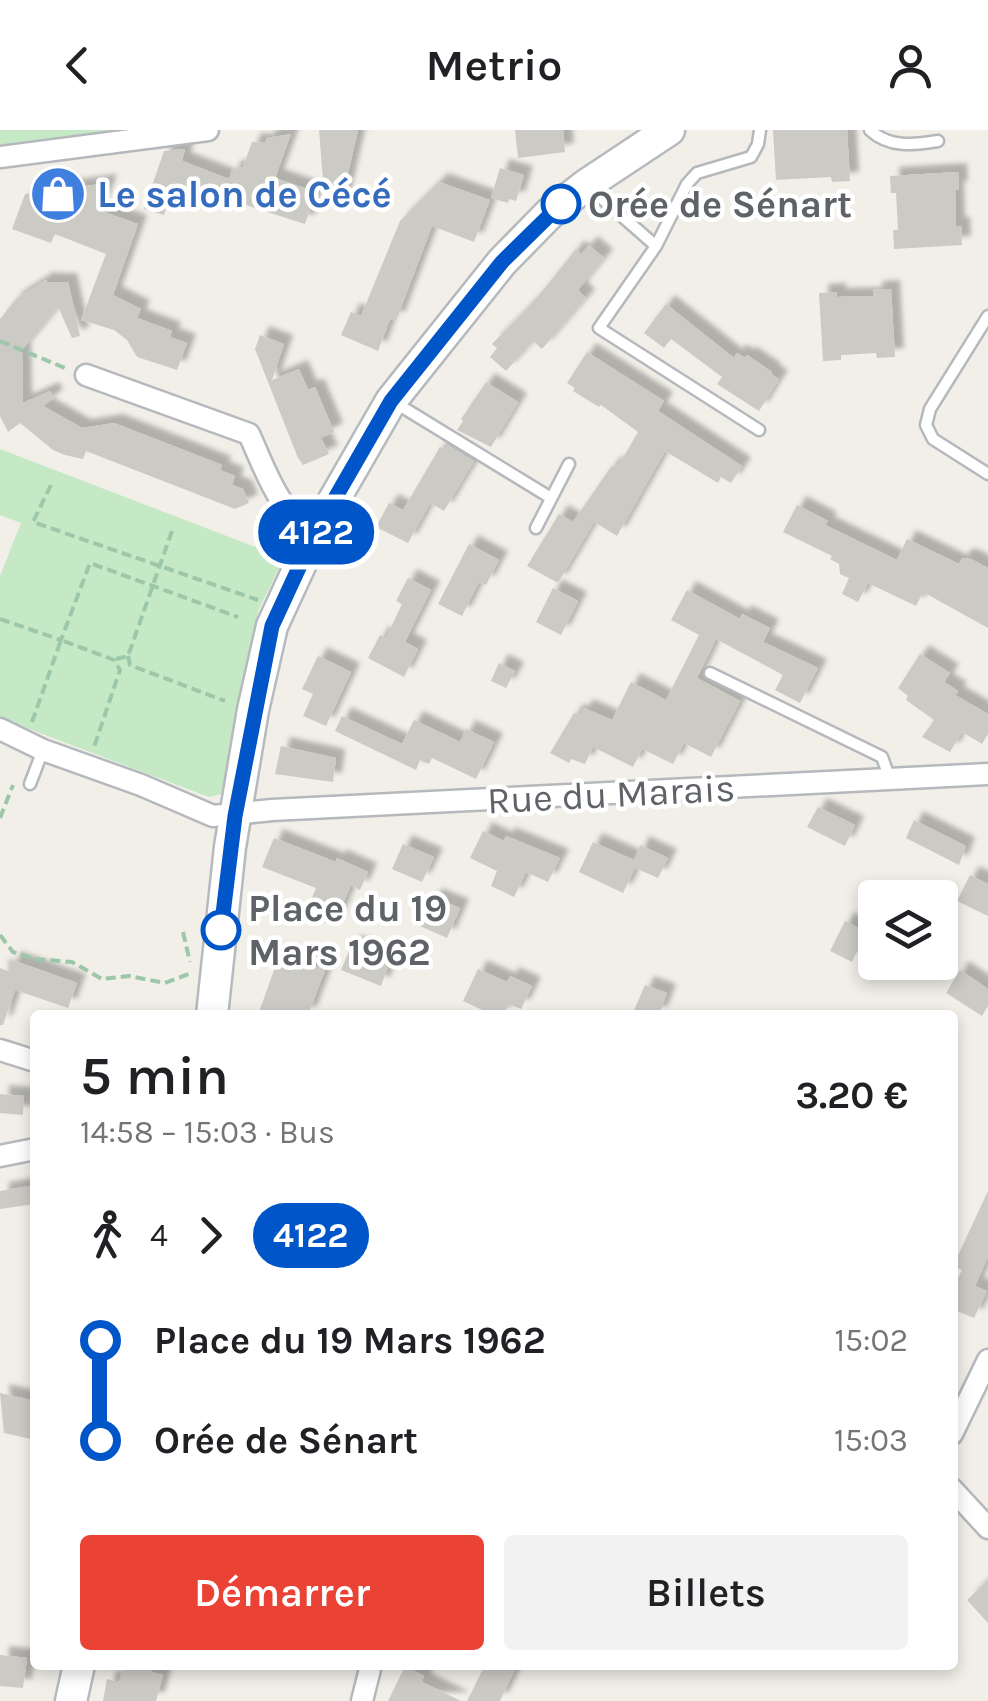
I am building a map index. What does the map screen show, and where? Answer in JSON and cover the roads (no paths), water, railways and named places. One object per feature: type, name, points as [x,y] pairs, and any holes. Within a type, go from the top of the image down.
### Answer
[{"type":"street","points":[[0,157],[120,136],[208,130]]},
{"type":"street","points":[[213,1010],[235,816],[272,626],[315,533],[391,401],[502,262],[550,213],[586,184],[669,130]]},
{"type":"street","points":[[86,376],[249,434],[284,508],[315,533]]},
{"type":"street","name":"Rue du Marais","points":[[0,729],[43,750],[213,816],[988,774]]},
{"type":"street","points":[[0,1050],[30,1060]]},
{"type":"street","points":[[0,1156],[30,1150]]},
{"type":"street","points":[[958,1422],[988,1360]]},
{"type":"street","points":[[958,1496],[988,1528]]},
{"type":"street","points":[[72,1701],[78,1670]]},
{"type":"street","points":[[362,1701],[370,1670]]},
{"type":"lane","points":[[759,430],[599,328],[656,246],[688,184],[697,173],[751,157],[760,130]]},
{"type":"lane","points":[[870,130],[883,141],[938,141]]},
{"type":"lane","points":[[586,184],[656,246]]},
{"type":"lane","points":[[988,316],[930,409],[926,425],[933,439],[988,474]]},
{"type":"lane","points":[[391,401],[551,498]]},
{"type":"lane","points":[[536,528],[569,464]]},
{"type":"lane","points":[[710,674],[882,758],[890,780]]},
{"type":"lane","points":[[30,784],[43,750]]},
{"type":"place","name":"Le salon de Cécé","points":[[58,194]]},
{"type":"place","name":"Orée de Sénart","points":[[561,204]]},
{"type":"place","name":"Place du 19 Mars 1962","points":[[221,930]]}]
